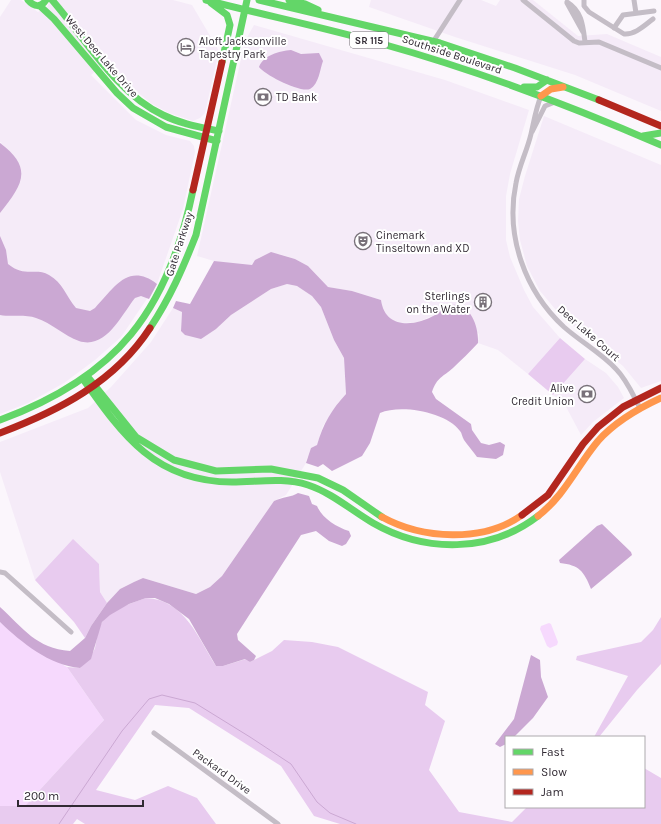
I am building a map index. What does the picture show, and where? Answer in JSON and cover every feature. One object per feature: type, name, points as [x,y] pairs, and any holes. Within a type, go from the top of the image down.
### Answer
[{"type":"main road","name":"West Deer Lake Drive","points":[[28,0],[33,6],[40,6],[54,19],[130,106],[149,119],[166,127],[217,141]]},
{"type":"main road","points":[[40,6],[46,0]]},
{"type":"main road","name":"West Deer Lake Drive","points":[[52,0],[114,74],[135,96],[166,116],[219,131]]},
{"type":"main road","name":"Gate Parkway","points":[[0,420],[21,413],[58,396],[111,357],[127,340],[154,303],[167,278],[184,230],[230,25],[227,15],[206,0]]},
{"type":"main road","name":"Southside Boulevard","points":[[206,0],[244,11],[378,42],[515,86],[558,102],[661,145]]},
{"type":"main road","name":"Gate Parkway","points":[[0,433],[26,424],[93,388],[124,360],[148,333],[174,292],[184,270],[196,236],[247,0]]},
{"type":"main road","name":"Southside Boulevard","points":[[259,0],[465,51],[566,87],[661,126]]},
{"type":"main road","points":[[289,0],[305,4],[335,18]]},
{"type":"main road","points":[[515,86],[537,86],[547,80]]},
{"type":"main road","points":[[541,96],[551,89],[566,87]]},
{"type":"main road","points":[[640,136],[654,136],[661,133]]},
{"type":"main road","points":[[85,377],[117,428],[130,442],[158,463],[184,474],[223,482],[262,479],[292,481],[322,490],[342,500],[375,524],[396,536],[431,544],[464,545],[501,536],[530,521],[554,502],[568,486],[589,452],[603,436],[621,420],[640,408],[661,398]]},
{"type":"main road","points":[[93,388],[136,437],[159,452],[183,463],[216,471],[260,470],[293,472],[318,478],[343,490],[380,516],[402,527],[437,535],[458,535],[490,530],[520,517],[548,495],[583,444],[594,431],[614,413],[661,388]]},
{"type":"main road","points":[[175,471],[183,463]]},
{"type":"main road","points":[[183,463],[184,474]]},
{"type":"main road","points":[[260,470],[262,479]]},
{"type":"main road","points":[[375,524],[380,516]]},
{"type":"main road","points":[[499,527],[501,536]]},
{"type":"main road","points":[[490,530],[492,538]]},
{"type":"street","points":[[433,42],[460,0]]},
{"type":"street","points":[[523,0],[574,41],[599,42],[661,68]]},
{"type":"street","points":[[584,0],[584,6],[589,12],[614,28],[629,34],[653,19]]},
{"type":"street","points":[[634,0],[636,13]]},
{"type":"street","points":[[566,1],[573,6],[584,33],[584,42]]},
{"type":"street","points":[[614,28],[622,15],[654,11]]},
{"type":"street","name":"Deer Lake Court","points":[[541,96],[519,172],[513,208],[516,243],[523,268],[535,292],[549,311],[566,328],[616,370],[628,384],[640,408]]},
{"type":"street","name":"Deer Lake Court","points":[[531,132],[545,106],[549,103],[558,102]]},
{"type":"street","points":[[653,122],[661,121]]},
{"type":"street","points":[[0,572],[5,572],[71,632]]},
{"type":"street","name":"Packard Drive","points":[[154,733],[278,824]]},
{"type":"shaded area","points":[[11,0],[21,0],[38,12],[48,6],[49,0],[173,0],[192,5],[219,51],[205,113],[200,118],[193,121],[169,113],[152,104],[131,87],[108,60],[91,75],[136,120],[166,135],[190,141],[194,146],[195,152],[183,209],[157,284],[121,337],[95,360],[64,383],[28,403],[0,414],[0,143],[2,143],[0,142],[0,17]]},
{"type":"shaded area","points":[[371,0],[481,0],[496,6],[500,0],[533,0],[578,36],[607,34],[661,57],[661,111],[575,75],[455,37],[369,7]]},
{"type":"shaded area","points":[[254,25],[445,80],[529,110],[510,174],[506,196],[506,240],[510,257],[533,307],[560,338],[528,374],[498,350],[478,343],[479,334],[447,306],[434,315],[418,322],[401,323],[391,319],[382,310],[381,300],[352,291],[328,287],[308,266],[295,259],[279,254],[260,257],[252,265],[241,265],[214,261],[197,256],[245,41]]},
{"type":"shaded area","points":[[291,50],[301,54],[319,53],[323,61],[317,80],[310,89],[305,90],[291,86],[268,74],[259,67],[264,59],[272,54]]},
{"type":"shaded area","points":[[544,116],[661,165],[661,381],[641,388],[623,366],[561,316],[540,291],[527,266],[520,240],[518,221],[519,199]]},
{"type":"shaded area","points":[[0,143],[11,152],[18,161],[21,169],[21,178],[14,194],[0,213]]},
{"type":"shaded area","points":[[0,236],[6,250],[8,264],[25,272],[40,272],[54,278],[76,308],[90,311],[95,308],[122,280],[130,277],[138,276],[147,278],[157,284],[149,299],[141,296],[135,298],[119,321],[105,336],[89,342],[79,341],[36,318],[28,316],[0,315]]},
{"type":"shaded area","points":[[271,252],[295,259],[308,266],[328,287],[352,291],[381,300],[388,316],[394,321],[402,323],[418,322],[435,315],[448,306],[462,306],[467,310],[477,329],[478,343],[453,368],[438,380],[432,392],[436,399],[471,424],[472,430],[481,443],[489,445],[500,442],[505,445],[503,455],[496,459],[477,457],[464,440],[460,431],[445,419],[423,412],[399,409],[380,413],[370,443],[362,456],[332,471],[323,464],[318,467],[306,463],[311,448],[317,445],[328,417],[346,394],[344,358],[334,340],[321,307],[312,296],[297,286],[287,284],[271,289],[231,315],[216,329],[201,339],[185,335],[181,331],[182,312],[173,308],[176,301],[190,304],[214,261],[252,265],[255,260]]},
{"type":"shaded area","points":[[287,284],[297,286],[312,296],[321,307],[334,340],[344,358],[346,394],[338,403],[323,426],[317,445],[307,458],[306,463],[286,495],[274,501],[222,576],[210,587],[196,594],[143,578],[120,589],[107,603],[100,592],[99,564],[51,564],[35,580],[0,472],[0,442],[88,408],[111,387],[151,342],[173,308],[182,312],[181,331],[216,329],[231,315],[252,301],[271,289]]},
{"type":"shaded area","points":[[560,338],[585,359],[553,395],[528,374]]},
{"type":"shaded area","points":[[585,359],[606,373],[618,387],[624,398],[593,422],[581,435],[564,403],[553,395]]},
{"type":"shaded area","points":[[298,493],[309,496],[312,504],[317,506],[326,518],[339,527],[349,531],[351,536],[346,544],[342,546],[329,541],[316,531],[301,535],[237,634],[238,640],[256,656],[254,660],[250,662],[245,659],[223,666],[216,666],[189,619],[169,604],[155,598],[146,598],[129,604],[110,615],[102,622],[91,659],[80,668],[69,666],[47,658],[17,638],[0,622],[0,607],[39,642],[58,649],[70,651],[85,638],[91,626],[107,603],[120,589],[134,582],[143,578],[196,594],[210,587],[222,576],[274,501]]},
{"type":"shaded area","points":[[602,524],[631,552],[632,555],[591,589],[580,570],[572,565],[560,563],[559,560],[597,526]]},
{"type":"shaded area","points":[[73,539],[99,564],[100,592],[107,603],[91,626],[85,638],[74,622],[35,580]]},
{"type":"shaded area","points":[[146,598],[159,600],[181,613],[189,622],[216,666],[223,666],[246,659],[250,662],[272,651],[284,640],[312,642],[338,647],[428,692],[425,705],[445,721],[429,770],[459,812],[512,822],[526,808],[645,808],[645,769],[661,778],[661,824],[340,824],[314,816],[281,766],[189,708],[155,705],[96,790],[135,800],[168,786],[197,798],[216,824],[85,824],[77,819],[73,824],[0,824],[0,806],[25,806],[104,720],[67,667],[80,668],[94,651],[98,633],[104,619],[115,611]]},
{"type":"shaded area","points":[[661,617],[661,664],[637,690],[600,736],[595,736],[628,676],[576,660],[577,656],[641,642],[653,630]]},
{"type":"shaded area","points":[[0,622],[26,644],[67,667],[104,720],[25,806],[0,806]]},
{"type":"shaded area","points":[[549,623],[551,624],[558,642],[557,645],[550,648],[547,646],[540,629],[541,626]]},
{"type":"shaded area","points":[[531,655],[540,660],[541,677],[548,697],[533,718],[515,736],[505,736],[505,744],[500,747],[495,744],[514,719]]},
{"type":"waterway","points":[[59,824],[122,731],[149,699],[162,695],[195,703],[291,764],[317,802],[330,813],[356,824]]},
{"type":"traffic: fast","points":[[28,0],[37,6],[44,3],[46,0]]},
{"type":"traffic: fast","points":[[52,0],[102,64],[130,93],[146,105],[177,121],[219,131]]},
{"type":"traffic: fast","points":[[206,0],[358,37],[415,53],[557,102],[661,145]]},
{"type":"traffic: fast","points":[[150,328],[176,283],[196,235],[247,0]]},
{"type":"traffic: fast","points":[[259,0],[440,43],[515,68],[599,100]]},
{"type":"traffic: fast","points":[[289,0],[305,4],[318,10]]},
{"type":"traffic: fast","points":[[211,3],[227,15],[230,25],[222,62]]},
{"type":"traffic: fast","points":[[40,6],[54,19],[117,93],[133,108],[166,127],[217,141]]},
{"type":"traffic: fast","points":[[524,87],[537,87],[547,80]]},
{"type":"traffic: fast","points":[[643,136],[661,133]]},
{"type":"traffic: fast","points":[[0,420],[41,403],[76,383],[106,360],[131,334],[152,305],[169,271],[182,233],[193,190]]},
{"type":"traffic: fast","points":[[87,376],[136,437],[174,460],[216,471],[271,469],[318,478],[343,490],[382,517]]},
{"type":"traffic: fast","points":[[83,379],[112,419],[128,437],[144,452],[162,464],[182,474],[205,480],[232,482],[270,480],[289,481],[308,485],[325,492],[373,523],[393,533],[414,540],[435,544],[457,545],[499,537],[519,528],[538,516]]},
{"type":"traffic: slow","points":[[541,96],[551,89],[563,87]]},
{"type":"traffic: slow","points":[[538,516],[556,499],[590,451],[605,434],[627,416],[661,398]]},
{"type":"traffic: slow","points":[[382,517],[415,530],[452,535],[471,534],[489,530],[506,524],[522,515]]},
{"type":"traffic: jam","points":[[193,190],[222,62]]},
{"type":"traffic: jam","points":[[599,100],[661,126]]},
{"type":"traffic: jam","points":[[0,433],[43,415],[84,392],[120,364],[136,347],[150,328]]},
{"type":"traffic: jam","points":[[522,515],[548,495],[583,444],[598,427],[623,407],[661,388]]},
{"type":"place","name":"Aloft Jacksonville Tapestry Park","points":[[186,47]]},
{"type":"place","name":"TD Bank","points":[[263,97]]},
{"type":"place","name":"Cinemark Tinseltown and XD","points":[[363,241]]},
{"type":"place","name":"Sterlings on the Water","points":[[483,302]]},
{"type":"place","name":"Alive Credit Union","points":[[587,394]]}]
